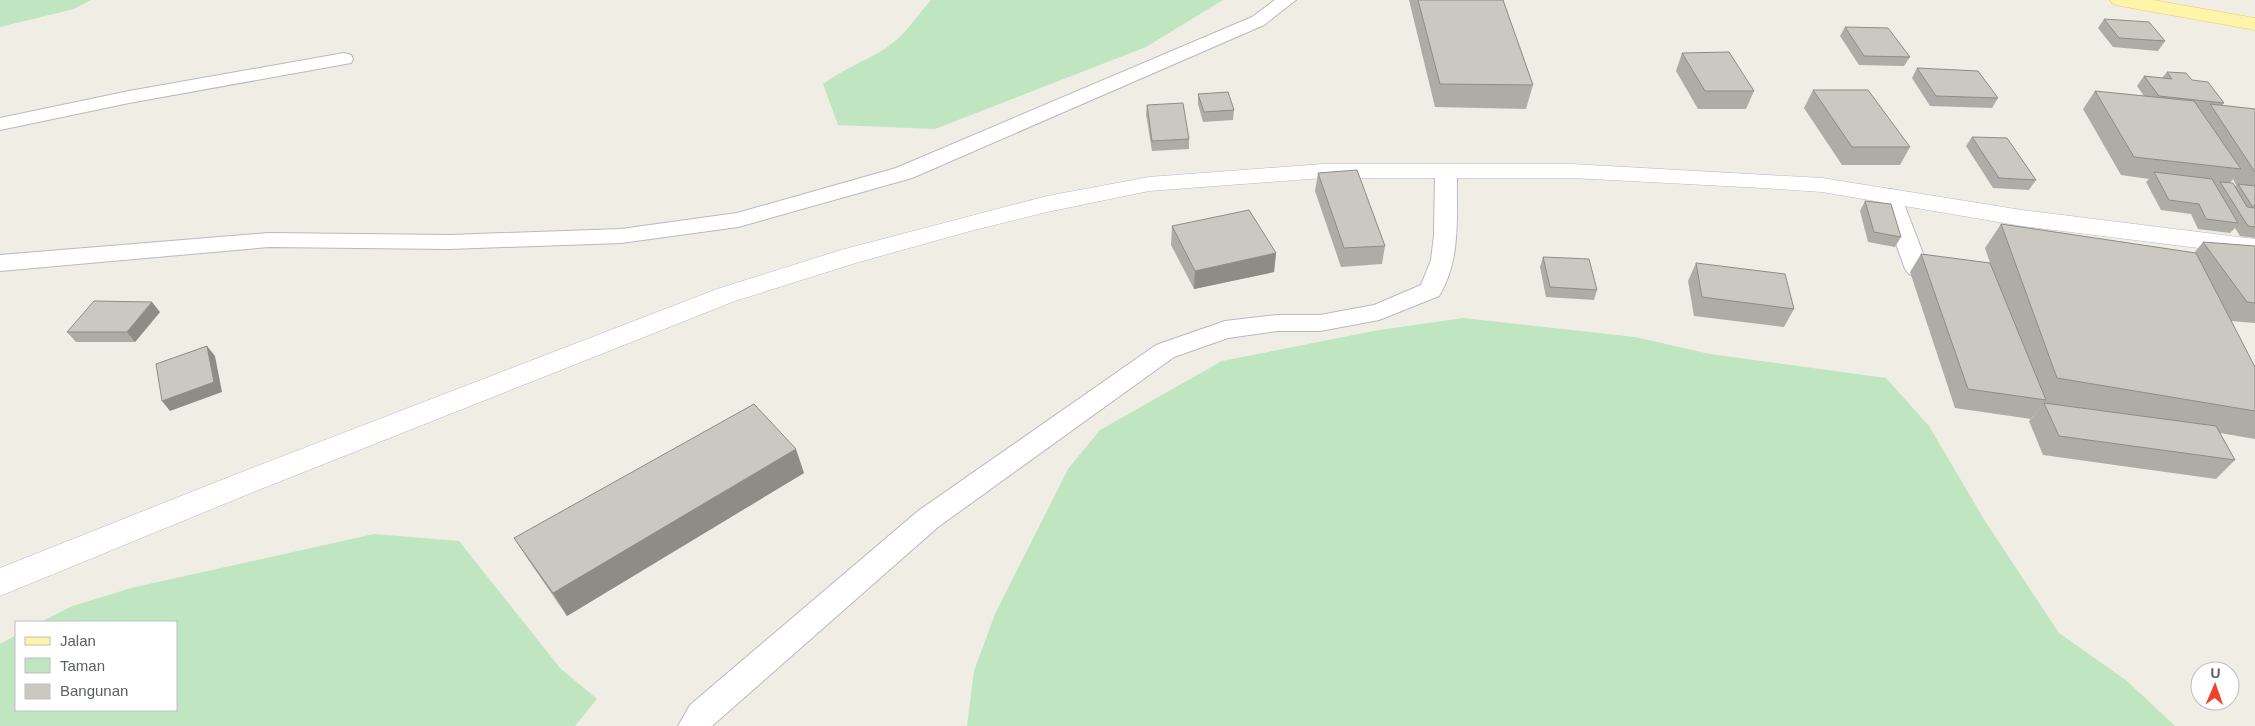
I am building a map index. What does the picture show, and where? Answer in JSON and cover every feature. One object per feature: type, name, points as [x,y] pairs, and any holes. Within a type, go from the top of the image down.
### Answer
[{"type":"main road","points":[[2120,0],[2255,24]]},
{"type":"street","points":[[0,582],[726,295],[850,256],[1047,204],[1149,184],[1249,175],[1323,171],[1572,171],[1763,181],[1822,185],[2022,218],[2255,246]]},
{"type":"lane","points":[[0,263],[269,240],[449,242],[621,236],[738,220],[904,173],[1258,21],[1287,0]]},
{"type":"lane","points":[[0,124],[129,97],[344,59]]},
{"type":"lane","points":[[694,726],[702,715],[928,519],[1165,351],[1224,330],[1277,323],[1320,323],[1379,312],[1431,290],[1442,260],[1445,235],[1446,172]]},
{"type":"lane","points":[[1890,196],[1917,269]]},
{"type":"green space","points":[[0,0],[91,0],[74,9],[0,27]]},
{"type":"green space","points":[[931,0],[1223,0],[1146,47],[935,129],[838,125],[823,84],[890,45],[903,33]]},
{"type":"green space","points":[[1463,318],[1635,337],[1710,354],[1886,378],[1929,426],[1985,521],[2059,633],[2127,681],[2175,726],[967,726],[974,671],[995,614],[1068,469],[1100,430],[1222,361],[1379,330]]},
{"type":"green space","points":[[374,534],[459,541],[560,668],[597,699],[575,726],[0,726],[0,644],[15,636],[15,711],[178,711],[178,621],[43,621],[70,607],[131,588]]},
{"type":"building","points":[[1418,0],[1503,0],[1533,85],[1440,84]]},
{"type":"building","points":[[2104,19],[2149,22],[2165,41],[2119,38]]},
{"type":"building","points":[[1845,27],[1888,28],[1910,57],[1864,56]]},
{"type":"building","points":[[1729,52],[1754,91],[1705,91],[1682,53]]},
{"type":"building","points":[[1917,68],[1978,71],[1998,98],[1936,96]]},
{"type":"building","points":[[2167,72],[2186,73],[2192,80],[2208,82],[2224,103],[2159,96],[2144,76],[2172,79]]},
{"type":"building","points":[[1813,90],[1868,90],[1910,147],[1852,147]]},
{"type":"building","points":[[2095,91],[2194,101],[2241,169],[2134,157]]},
{"type":"building","points":[[1228,92],[1234,110],[1204,112],[1198,94]]},
{"type":"building","points":[[1183,103],[1189,139],[1152,141],[1147,105]]},
{"type":"building","points":[[2210,104],[2255,109],[2255,172]]},
{"type":"building","points":[[1972,137],[2007,138],[2036,180],[1999,178]]},
{"type":"building","points":[[1357,170],[1385,246],[1344,248],[1318,173]]},
{"type":"building","points":[[2154,172],[2212,179],[2238,223],[2206,219],[2199,204],[2169,200]]},
{"type":"building","points":[[2220,182],[2233,183],[2247,207],[2255,208],[2255,227],[2248,226]]},
{"type":"building","points":[[2238,184],[2255,186],[2255,206],[2252,206]]},
{"type":"building","points":[[1865,201],[1891,204],[1901,237],[1874,232]]},
{"type":"building","points":[[1249,210],[1276,253],[1195,271],[1172,226]]},
{"type":"building","points":[[2001,224],[2196,253],[2255,367],[2255,411],[2057,378]]},
{"type":"building","points":[[2203,242],[2255,246],[2255,303],[2247,302]]},
{"type":"building","points":[[1921,254],[1990,263],[2046,400],[1968,389]]},
{"type":"building","points":[[1543,257],[1589,259],[1597,290],[1550,287]]},
{"type":"building","points":[[1696,263],[1785,274],[1794,309],[1702,297]]},
{"type":"building","points":[[94,301],[152,302],[127,332],[67,332]]},
{"type":"building","points":[[207,346],[214,382],[162,401],[156,364]]},
{"type":"building","points":[[2044,403],[2216,426],[2235,460],[2059,436]]},
{"type":"building","points":[[754,404],[796,449],[553,593],[514,538]]}]
